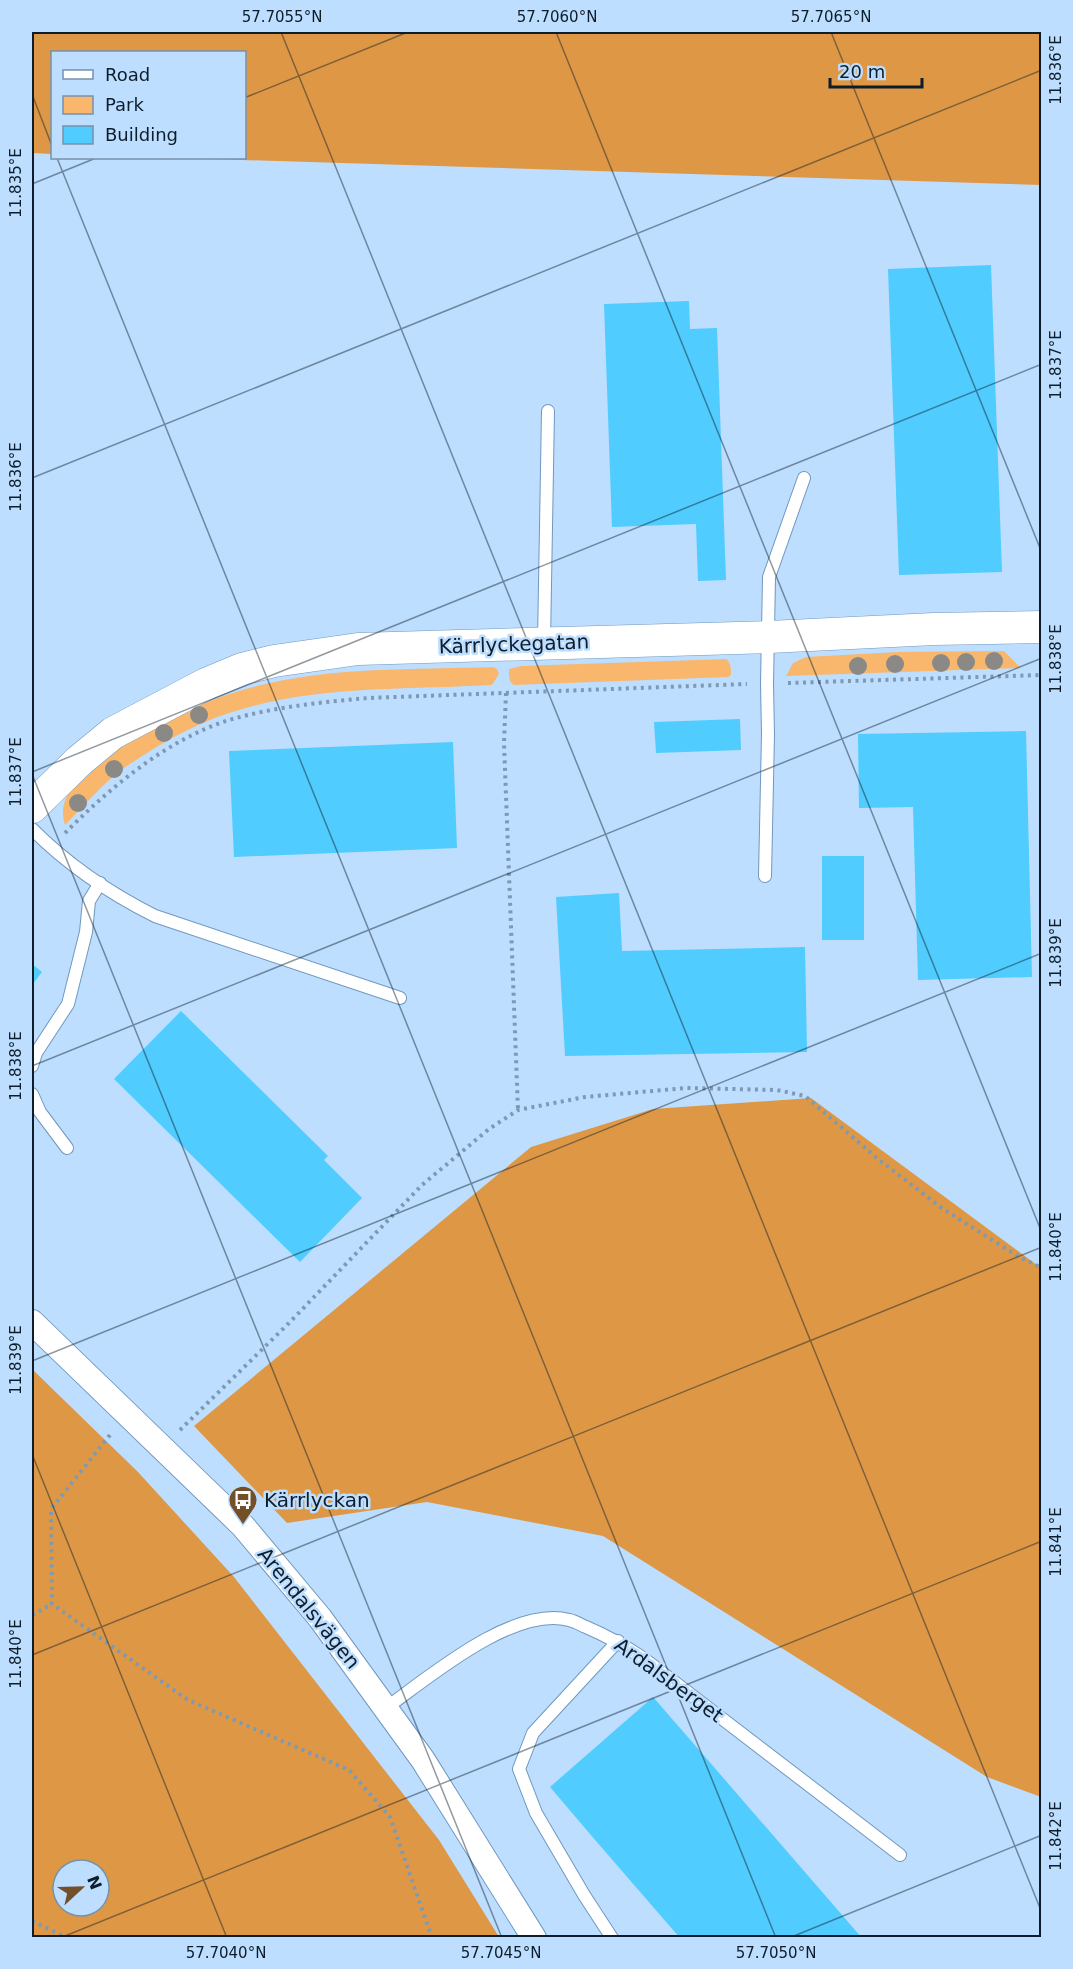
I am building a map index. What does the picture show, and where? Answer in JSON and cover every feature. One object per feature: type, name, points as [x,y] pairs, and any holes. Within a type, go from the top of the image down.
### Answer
[{"type":"street","name":"Kärrlyckegatan","points":[[32,807],[79,761],[113,734],[174,700],[242,669],[309,655],[358,649],[1041,627]]},
{"type":"street","name":"Arendalsvägen","points":[[32,1322],[243,1526],[320,1618],[423,1760],[534,1938]]},
{"type":"lane","points":[[544,644],[548,411]]},
{"type":"lane","points":[[765,876],[769,577],[804,478]]},
{"type":"lane","points":[[32,829],[51,848],[123,900],[155,916],[400,998]]},
{"type":"lane","points":[[32,1066],[36,1053],[68,1004],[86,932],[89,901],[100,883]]},
{"type":"lane","points":[[32,1094],[40,1112],[68,1148]]},
{"type":"lane","name":"Ardalsberget","points":[[386,1708],[468,1650],[505,1629],[528,1621],[548,1618],[569,1620],[618,1641],[643,1658],[900,1855]]},
{"type":"lane","points":[[612,1938],[536,1813],[519,1769],[533,1733],[618,1641]]},
{"type":"path","points":[[51,848],[79,819],[160,752],[212,726],[270,710],[327,701],[368,698],[1041,675]]},
{"type":"path","points":[[506,693],[504,743],[518,1110]]},
{"type":"path","points":[[163,1448],[289,1323],[422,1185],[489,1130],[518,1110],[585,1097],[686,1088],[777,1090],[805,1096],[878,1159],[943,1209],[1041,1268]]},
{"type":"path","points":[[52,1604],[51,1509],[127,1414]]},
{"type":"path","points":[[32,1615],[52,1604]]},
{"type":"path","points":[[52,1604],[188,1700],[349,1770],[390,1817],[432,1938]]},
{"type":"path","points":[[32,1921],[67,1938]]},
{"type":"green space","points":[[1004,651],[1021,668],[786,676],[793,663],[806,657],[898,652]]},
{"type":"green space","points":[[726,659],[731,668],[731,675],[728,677],[514,685],[509,675],[509,669],[521,666]]},
{"type":"green space","points":[[493,667],[499,674],[492,685],[326,693],[261,704],[215,718],[175,737],[124,768],[65,825],[63,815],[67,797],[84,776],[132,740],[173,717],[211,701],[267,684],[331,673]]},
{"type":"shaded area","points":[[32,32],[1041,32],[1041,185],[212,159],[246,159],[246,51],[51,51],[51,154],[32,153]]},
{"type":"shaded area","points":[[811,1098],[1041,1268],[1041,1797],[987,1777],[603,1536],[427,1502],[287,1523],[194,1426],[531,1147],[653,1109]]},
{"type":"shaded area","points":[[32,1369],[138,1472],[234,1577],[439,1840],[499,1937],[32,1937]]},
{"type":"building","points":[[991,265],[1002,572],[899,575],[888,269]]},
{"type":"building","points":[[689,301],[690,329],[717,328],[726,580],[698,581],[696,524],[612,527],[604,304]]},
{"type":"building","points":[[740,719],[741,750],[656,753],[654,722]]},
{"type":"building","points":[[1026,731],[1032,977],[918,980],[913,807],[859,808],[858,734]]},
{"type":"building","points":[[453,742],[457,848],[234,857],[229,751]]},
{"type":"building","points":[[822,856],[864,856],[864,940],[822,940]]},
{"type":"building","points":[[619,893],[622,951],[805,947],[807,1052],[565,1056],[556,897]]},
{"type":"building","points":[[32,964],[42,972],[32,985]]},
{"type":"building","points":[[181,1011],[328,1156],[324,1160],[362,1198],[300,1262],[114,1079]]},
{"type":"building","points":[[653,1697],[862,1938],[680,1938],[550,1787]]},
{"type":"place","name":"Kärrlyckan","points":[[243,1526]]}]
